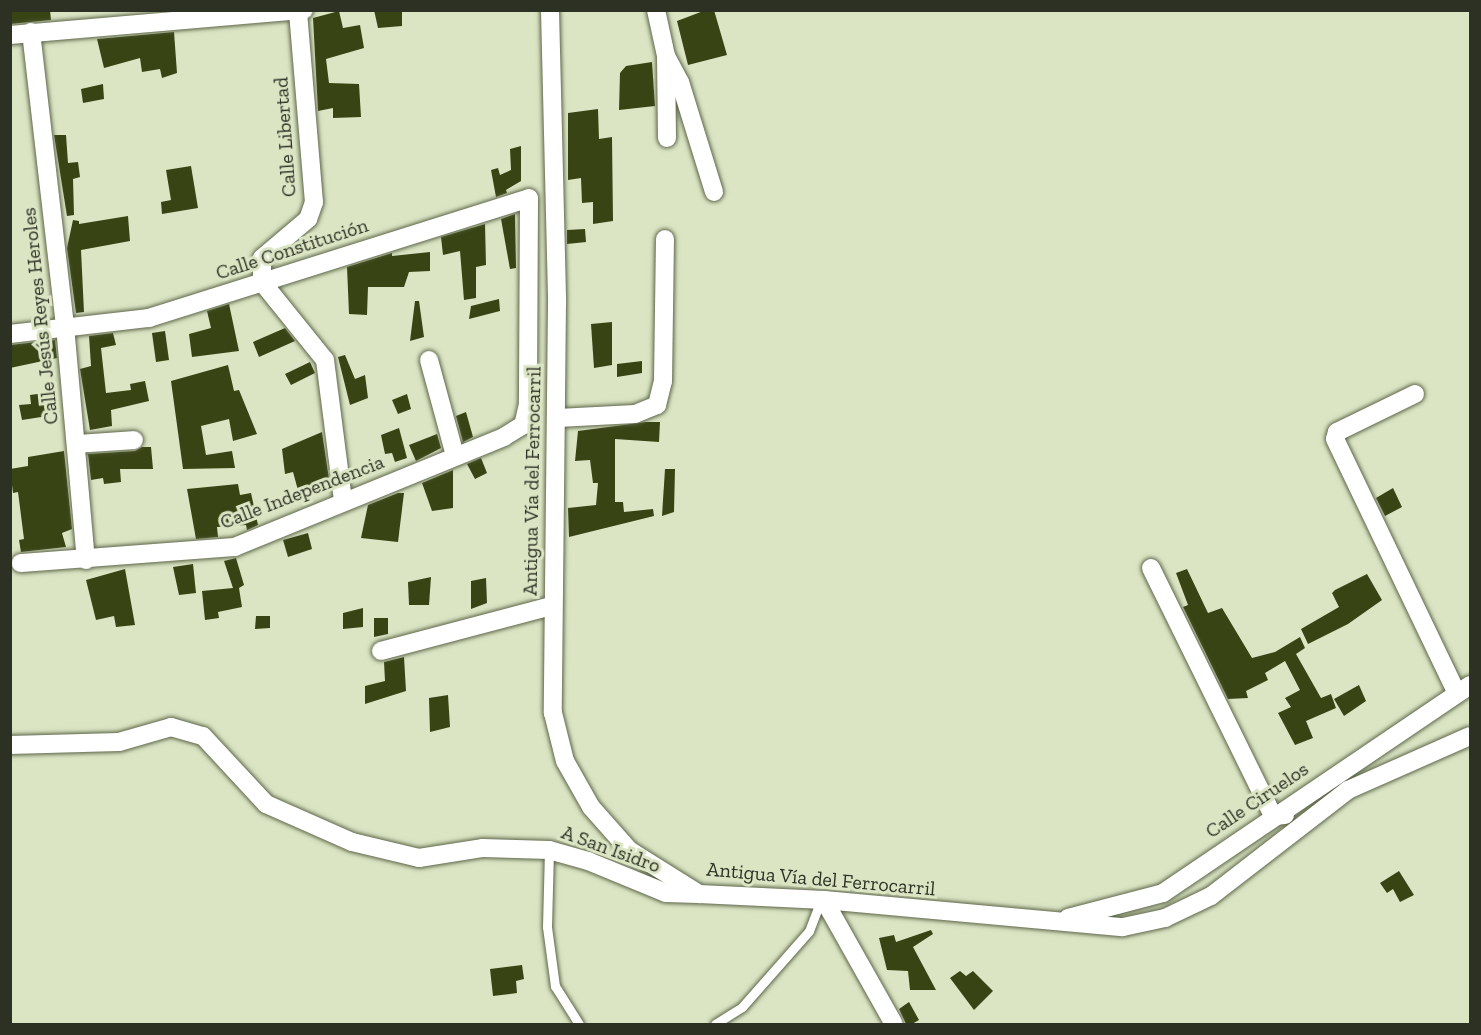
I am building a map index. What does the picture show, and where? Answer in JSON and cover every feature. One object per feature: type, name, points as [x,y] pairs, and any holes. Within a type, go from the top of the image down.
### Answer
[{"type":"street","name":"Antigua Vía del Ferrocarril","points":[[550,10],[558,418],[551,606],[553,713],[565,761],[591,807],[629,850],[699,894],[823,900],[1123,927],[1165,918],[1210,896],[1348,790],[1470,736]]},
{"type":"street","points":[[656,10],[666,56],[667,138]]},
{"type":"street","points":[[10,35],[144,17],[301,11]]},
{"type":"street","name":"Calle Libertad","points":[[262,282],[262,258],[308,219],[314,202],[301,11]]},
{"type":"street","name":"Calle Jesús Reyes Heroles","points":[[31,32],[65,326],[86,560]]},
{"type":"street","points":[[666,56],[680,82],[714,192]]},
{"type":"street","name":"Calle Constitución","points":[[10,334],[149,318],[529,198],[527,303]]},
{"type":"street","points":[[558,418],[635,414],[657,405],[663,381],[665,240]]},
{"type":"street","points":[[262,282],[325,360],[344,501]]},
{"type":"street","points":[[527,303],[557,303]]},
{"type":"street","name":"Calle Independencia","points":[[21,563],[86,560],[234,547],[504,437],[523,425],[528,404],[527,303]]},
{"type":"street","points":[[429,360],[455,456]]},
{"type":"street","points":[[1415,394],[1337,432],[1335,439],[1463,688]]},
{"type":"street","points":[[76,444],[134,440]]},
{"type":"street","points":[[1151,568],[1273,816],[1321,811]]},
{"type":"street","points":[[381,651],[551,606]]},
{"type":"street","name":"Calle Ciruelos","points":[[1055,922],[1163,893],[1463,688]]},
{"type":"street","name":"A San Isidro","points":[[10,745],[119,742],[171,727],[203,736],[266,804],[352,842],[419,858],[483,848],[549,850],[588,861],[666,893],[699,894]]},
{"type":"street","points":[[823,900],[894,1024]]},
{"type":"lane","points":[[549,850],[547,927],[555,986],[579,1024]]},
{"type":"lane","points":[[716,1024],[742,1007],[809,931],[823,900]]},
{"type":"building","points":[[10,10],[50,10],[51,20],[10,24]]},
{"type":"building","points":[[374,10],[402,10],[402,26],[378,28]]},
{"type":"building","points":[[706,10],[714,10],[727,55],[688,65],[677,21]]},
{"type":"building","points":[[339,11],[343,28],[360,25],[364,48],[326,59],[329,83],[359,84],[361,117],[333,118],[333,108],[318,111],[313,18]]},
{"type":"building","points":[[174,32],[177,73],[162,78],[160,69],[142,72],[140,58],[104,68],[97,39]]},
{"type":"building","points":[[652,62],[655,106],[619,110],[620,73],[626,66]]},
{"type":"building","points":[[103,84],[104,99],[83,103],[81,89]]},
{"type":"building","points":[[598,109],[599,139],[612,137],[613,221],[593,224],[593,202],[582,203],[581,178],[568,180],[568,113]]},
{"type":"building","points":[[54,135],[66,135],[68,163],[78,162],[80,177],[73,179],[74,215],[67,216]]},
{"type":"building","points":[[521,146],[521,181],[506,190],[507,193],[496,197],[491,170],[498,168],[500,175],[511,170],[510,149]]},
{"type":"building","points":[[191,166],[198,208],[162,214],[161,202],[171,200],[166,170]]},
{"type":"building","points":[[515,214],[516,268],[510,269],[501,219]]},
{"type":"building","points":[[128,216],[130,241],[81,250],[84,312],[76,313],[67,248],[73,220],[79,221],[79,224]]},
{"type":"building","points":[[485,224],[486,265],[476,267],[476,298],[464,300],[460,251],[443,255],[441,237]]},
{"type":"building","points":[[585,229],[586,242],[567,244],[567,230]]},
{"type":"building","points":[[430,252],[430,271],[409,272],[404,287],[368,287],[367,315],[349,314],[347,267],[392,253],[392,256]]},
{"type":"building","points":[[499,299],[500,311],[469,319],[471,306]]},
{"type":"building","points":[[415,301],[419,301],[424,337],[410,341]]},
{"type":"building","points":[[229,304],[239,351],[192,357],[189,334],[211,328],[207,311]]},
{"type":"building","points":[[612,322],[612,365],[594,368],[591,324]]},
{"type":"building","points":[[285,328],[295,341],[259,357],[253,342]]},
{"type":"building","points":[[165,331],[169,360],[156,362],[152,333]]},
{"type":"building","points":[[113,333],[116,345],[101,348],[106,393],[131,390],[130,384],[145,381],[149,401],[111,410],[112,426],[90,430],[80,369],[91,366],[89,336]]},
{"type":"building","points":[[55,340],[57,358],[10,368],[10,345]]},
{"type":"building","points":[[345,355],[355,379],[365,375],[368,398],[350,405],[338,357]]},
{"type":"building","points":[[642,361],[642,373],[617,377],[617,364]]},
{"type":"building","points":[[310,362],[315,373],[291,385],[285,374]]},
{"type":"building","points":[[228,365],[234,391],[239,390],[257,434],[233,441],[229,419],[201,426],[206,455],[232,451],[235,468],[183,469],[171,381]]},
{"type":"building","points":[[52,392],[54,415],[22,420],[19,405],[31,404],[30,395]]},
{"type":"building","points":[[407,394],[411,409],[398,414],[392,400]]},
{"type":"building","points":[[466,412],[473,437],[463,442],[456,416]]},
{"type":"building","points":[[660,422],[659,442],[615,439],[615,502],[623,502],[624,512],[653,509],[654,516],[569,537],[568,508],[596,505],[598,483],[593,483],[590,460],[575,461],[578,431]]},
{"type":"building","points":[[399,428],[407,458],[395,462],[392,453],[385,454],[381,435]]},
{"type":"building","points":[[322,432],[329,479],[299,494],[293,472],[285,474],[282,449]]},
{"type":"building","points":[[437,434],[441,448],[416,461],[409,445]]},
{"type":"building","points":[[142,447],[151,447],[153,469],[120,469],[121,482],[104,484],[103,478],[91,480],[88,454],[135,451]]},
{"type":"building","points":[[64,451],[72,529],[62,533],[66,547],[21,552],[19,540],[24,539],[18,492],[13,493],[10,469],[28,466],[28,457]]},
{"type":"building","points":[[481,458],[487,473],[475,479],[467,464]]},
{"type":"building","points":[[665,469],[675,469],[674,512],[662,516]]},
{"type":"building","points":[[453,470],[453,508],[432,511],[422,483]]},
{"type":"building","points":[[238,484],[240,495],[251,493],[258,525],[247,530],[246,525],[217,527],[218,537],[196,539],[187,489]]},
{"type":"building","points":[[1393,488],[1402,507],[1385,516],[1376,498]]},
{"type":"building","points":[[398,493],[404,493],[398,542],[361,538],[368,505]]},
{"type":"building","points":[[308,533],[312,549],[288,557],[283,540]]},
{"type":"building","points":[[236,558],[244,585],[239,588],[242,607],[218,612],[219,618],[205,620],[202,591],[233,588],[224,561]]},
{"type":"building","points":[[193,564],[196,593],[179,595],[173,567]]},
{"type":"building","points":[[125,569],[135,625],[116,627],[114,616],[96,620],[86,580]]},
{"type":"building","points":[[1187,569],[1208,613],[1222,608],[1252,658],[1275,652],[1300,637],[1305,648],[1296,654],[1321,698],[1331,694],[1336,708],[1306,721],[1313,738],[1295,745],[1278,713],[1291,707],[1285,698],[1300,690],[1285,661],[1265,673],[1268,680],[1246,691],[1248,698],[1228,699],[1183,607],[1188,605],[1176,573]]},
{"type":"building","points":[[1367,574],[1382,600],[1348,624],[1308,644],[1301,629],[1339,607],[1332,593],[1335,590]]},
{"type":"building","points":[[431,577],[429,605],[409,605],[408,582]]},
{"type":"building","points":[[486,578],[487,603],[471,609],[471,581]]},
{"type":"building","points":[[363,608],[363,627],[343,629],[343,613]]},
{"type":"building","points":[[256,616],[270,616],[270,628],[255,629]]},
{"type":"building","points":[[374,618],[388,618],[388,634],[374,637]]},
{"type":"building","points":[[404,657],[406,691],[365,704],[365,686],[385,681],[384,662]]},
{"type":"building","points":[[1359,685],[1366,701],[1344,716],[1334,699]]},
{"type":"building","points":[[448,695],[450,727],[430,732],[429,698]]},
{"type":"building","points":[[1399,871],[1414,895],[1400,902],[1393,889],[1387,893],[1380,883]]},
{"type":"building","points":[[931,930],[933,934],[913,947],[936,990],[910,990],[908,971],[887,970],[879,938],[894,935],[896,942]]},
{"type":"building","points":[[522,965],[524,979],[516,981],[517,993],[493,996],[490,969]]},
{"type":"building","points":[[960,971],[966,976],[973,971],[993,991],[974,1010],[950,978]]},
{"type":"building","points":[[909,1002],[919,1020],[906,1024],[899,1009]]}]
